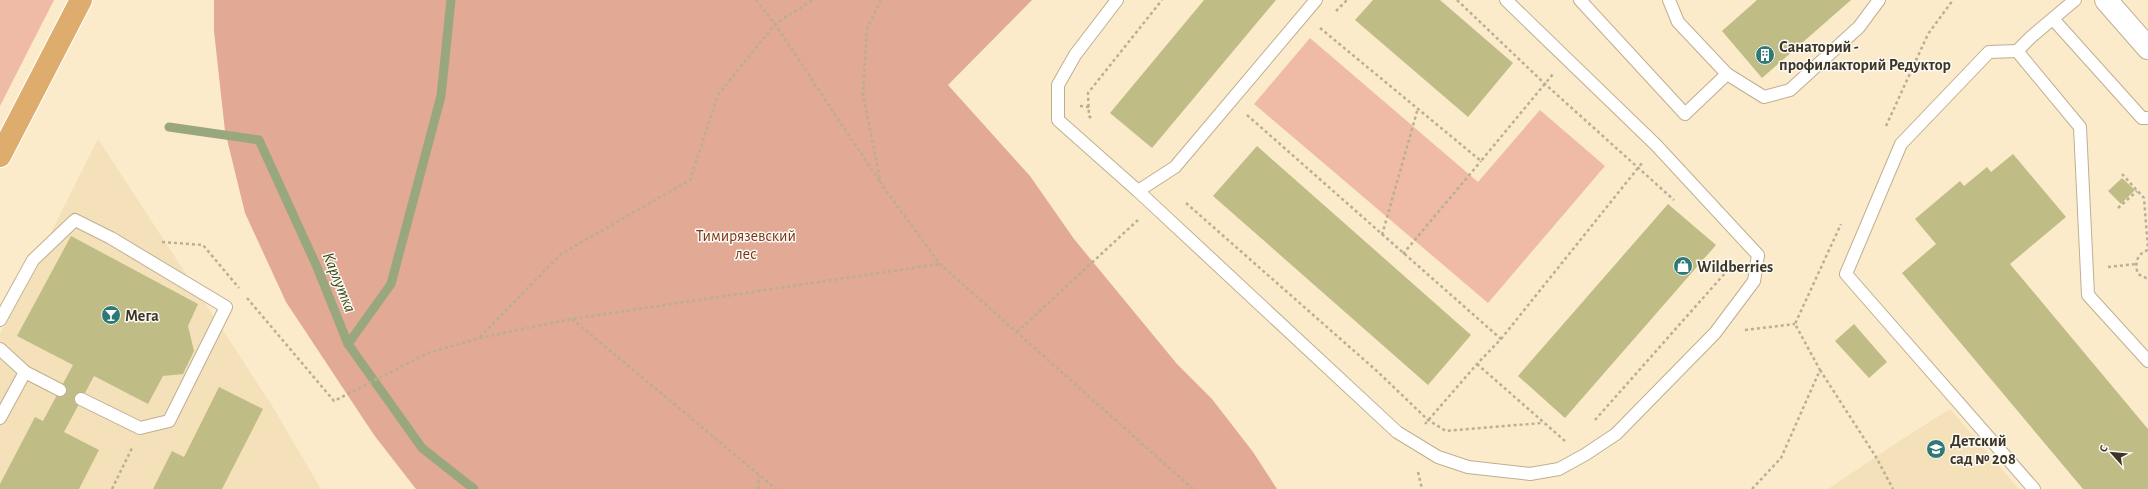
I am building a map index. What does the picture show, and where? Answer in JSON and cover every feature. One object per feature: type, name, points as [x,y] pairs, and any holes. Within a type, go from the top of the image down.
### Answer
[{"type":"main road","points":[[0,156],[7,129],[81,0]]},
{"type":"street","points":[[2106,0],[2148,48]]},
{"type":"lane","points":[[1117,0],[1074,55],[1058,85],[1058,120],[1138,191],[1397,432],[1438,457],[1468,467],[1530,474],[1559,469],[1586,454],[1616,434],[1715,333],[1754,281],[1758,255],[1656,145],[1566,60],[1506,0]]},
{"type":"lane","points":[[1138,191],[1175,167],[1316,0]]},
{"type":"lane","points":[[1580,0],[1685,114],[1727,74]]},
{"type":"lane","points":[[1669,0],[1678,22],[1727,74],[1764,97],[1790,90],[1859,27],[1879,0]]},
{"type":"lane","points":[[2034,489],[1846,274],[1901,144],[1989,52],[2017,51],[2031,37],[2076,0]]},
{"type":"lane","points":[[2053,19],[2142,118],[2148,118]]},
{"type":"lane","points":[[2017,51],[2080,127],[2088,294],[2148,361]]},
{"type":"lane","points":[[0,320],[33,260],[76,220],[111,238],[226,307],[170,422],[140,428],[81,399]]},
{"type":"lane","points":[[0,349],[25,372],[60,390]]},
{"type":"lane","points":[[0,418],[25,372]]},
{"type":"path","points":[[756,0],[775,24],[881,184],[940,264],[1193,489]]},
{"type":"path","points":[[480,338],[561,254],[690,180],[718,95],[775,24],[813,0]]},
{"type":"path","points":[[881,0],[867,28],[863,94],[881,184]]},
{"type":"path","points":[[1095,121],[1089,116],[1088,93],[1162,0]]},
{"type":"path","points":[[1457,0],[1545,84],[1680,204]]},
{"type":"path","points":[[1315,24],[1481,161]]},
{"type":"path","points":[[1403,254],[1566,60]]},
{"type":"path","points":[[1382,235],[1418,108]]},
{"type":"path","points":[[1242,111],[1501,339]]},
{"type":"path","points":[[1411,441],[1477,364],[1501,339],[1656,145]]},
{"type":"path","points":[[2122,174],[2144,198],[2148,250],[2139,255],[2136,264],[2138,274],[2148,279]]},
{"type":"path","points":[[1156,178],[1378,372],[1428,420],[1446,431],[1542,423]]},
{"type":"path","points":[[2118,208],[2137,191]]},
{"type":"path","points":[[1017,332],[1153,206]]},
{"type":"path","points":[[1592,423],[1734,262]]},
{"type":"path","points":[[334,401],[428,353],[480,338],[571,319],[940,264]]},
{"type":"path","points":[[2087,268],[2136,264]]},
{"type":"path","points":[[571,319],[776,489]]},
{"type":"path","points":[[1715,333],[1795,324]]},
{"type":"path","points":[[1477,364],[1542,423],[1566,442]]},
{"type":"path","points":[[1820,370],[1876,458],[1893,489]]},
{"type":"path","points":[[112,489],[140,428]]},
{"type":"path","points":[[758,489],[759,475]]},
{"type":"shaded area","points":[[0,0],[54,0],[0,106]]},
{"type":"shaded area","points":[[1310,38],[1478,182],[1540,110],[1605,166],[1488,303],[1254,104]]},
{"type":"shaded area","points":[[98,139],[271,404],[321,489],[0,489],[0,334]]},
{"type":"shaded area","name":"Детский сад № 208","points":[[1950,409],[2019,489],[1828,489],[1901,440]]},
{"type":"green space","name":"Тимирязевский лес","points":[[214,0],[1032,0],[948,85],[1030,176],[1074,239],[1177,364],[1212,399],[1253,452],[1277,489],[416,489],[374,435],[286,302],[245,213],[225,131],[214,31]]},
{"type":"building","points":[[1204,0],[1276,0],[1152,148],[1110,113]]},
{"type":"building","points":[[1373,0],[1440,0],[1513,63],[1468,117],[1355,20]]},
{"type":"building","name":"Санаторий - профилакторий Редуктор","points":[[1757,0],[1851,0],[1762,78],[1722,31]]},
{"type":"building","points":[[1257,146],[1471,335],[1428,385],[1213,196]]},
{"type":"building","points":[[2013,154],[2066,217],[2010,264],[2148,429],[2148,489],[2083,489],[1902,273],[1936,244],[1915,219],[1960,181],[1964,186],[1987,167],[1991,172]]},
{"type":"building","points":[[2122,178],[2135,190],[2121,204],[2108,191]]},
{"type":"building","points":[[1668,204],[1716,245],[1565,418],[1518,376]]},
{"type":"building","name":"Мега","points":[[71,236],[198,304],[188,326],[194,351],[183,374],[163,376],[148,404],[94,376],[64,432],[99,450],[79,489],[0,489],[0,484],[35,417],[43,421],[73,365],[17,336]]},
{"type":"building","points":[[1854,324],[1887,362],[1869,378],[1835,341]]},
{"type":"building","points":[[219,387],[263,409],[222,489],[153,489],[172,451],[184,457]]},
{"type":"waterway","points":[[348,344],[391,284],[441,96],[451,0]]},
{"type":"waterway","name":"Карлутка","points":[[169,127],[259,140],[317,267],[348,344],[422,448],[474,489]]},
{"type":"place","name":"Санаторий - профилакторий Редуктор","points":[[1765,55]]},
{"type":"place","name":"Wildberries","points":[[1683,266]]},
{"type":"place","name":"Мега","points":[[111,315]]},
{"type":"place","name":"Детский сад № 208","points":[[1936,449]]}]
